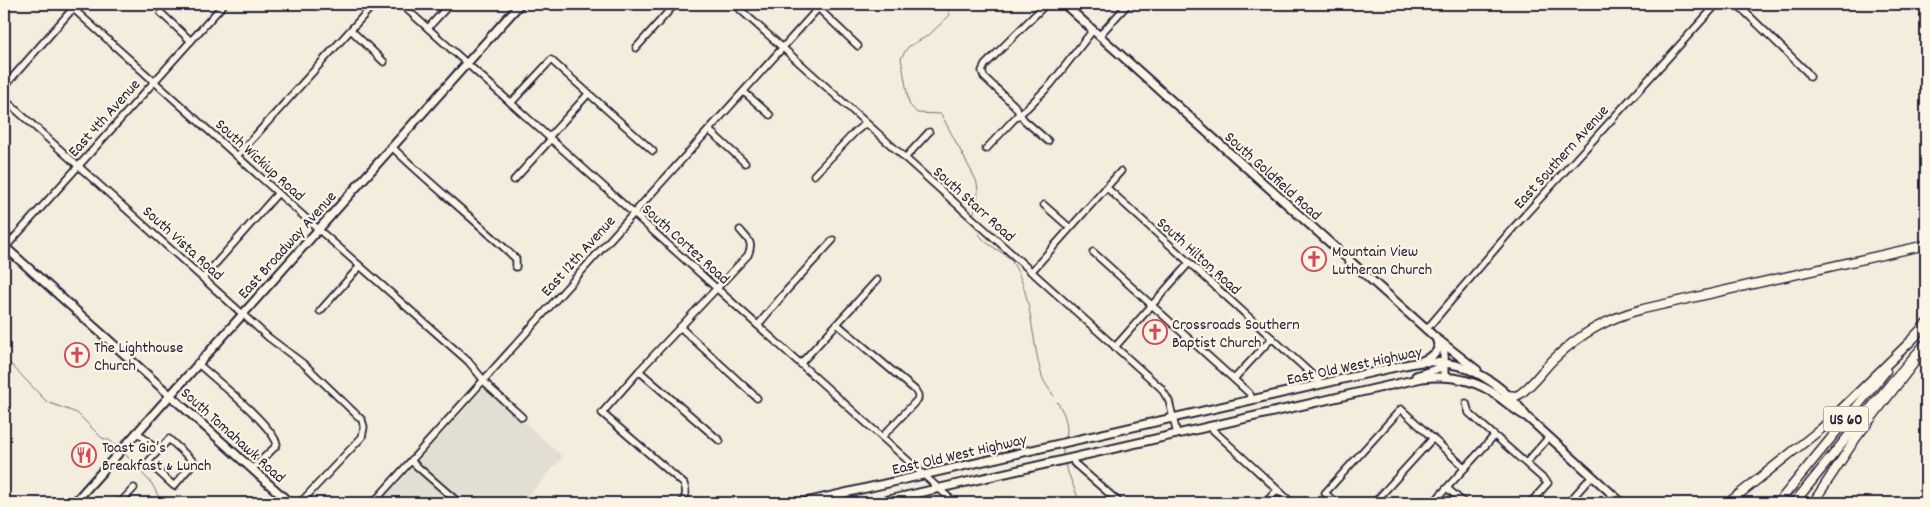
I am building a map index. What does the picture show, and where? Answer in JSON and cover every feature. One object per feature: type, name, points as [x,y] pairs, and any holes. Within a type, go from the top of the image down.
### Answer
[{"type":"highway","points":[[1507,395],[1516,396],[1520,394],[1568,346],[1587,331],[1613,318],[1642,309],[1926,244]]},
{"type":"highway","name":"US 60","points":[[1778,503],[1926,324]]},
{"type":"highway","points":[[1728,503],[1821,429],[1916,336]]},
{"type":"highway","name":"US 60","points":[[1794,503],[1891,383],[1926,343]]},
{"type":"highway","points":[[1813,503],[1856,438],[1894,387],[1926,350]]},
{"type":"main road","name":"East Broadway Avenue","points":[[74,503],[197,363],[520,4]]},
{"type":"main road","name":"South Goldfield Road","points":[[1064,4],[1426,330],[1487,378]]},
{"type":"main road","name":"South Tomahawk Road","points":[[4,247],[290,503]]},
{"type":"main road","points":[[1420,362],[1436,353],[1438,347],[1436,338]]},
{"type":"main road","points":[[1436,338],[1444,351],[1444,377]]},
{"type":"main road","name":"East Old West Highway","points":[[801,503],[1420,362],[1444,362],[1467,368],[1487,378],[1518,406],[1527,418]]},
{"type":"main road","points":[[1391,385],[1439,368],[1444,362]]},
{"type":"main road","name":"East Old West Highway","points":[[875,503],[1422,378],[1444,377],[1466,380],[1498,396],[1527,418]]},
{"type":"main road","points":[[1527,418],[1622,503]]},
{"type":"street","name":"East 4th Avenue","points":[[4,247],[224,4]]},
{"type":"street","points":[[237,156],[374,4]]},
{"type":"street","name":"South Cortez Road","points":[[401,4],[954,503]]},
{"type":"street","points":[[428,28],[450,4]]},
{"type":"street","points":[[636,48],[675,4]]},
{"type":"street","name":"South Starr Road","points":[[734,4],[1164,392],[1169,401],[1177,434]]},
{"type":"street","points":[[1046,4],[985,65],[982,71],[984,77],[1014,104],[1024,120],[1048,141]]},
{"type":"street","points":[[986,149],[1050,84],[1096,33],[1128,4]]},
{"type":"street","name":"East Southern Avenue","points":[[1426,330],[1514,227],[1717,4]]},
{"type":"street","points":[[1737,4],[1810,77]]},
{"type":"street","points":[[4,87],[73,5]]},
{"type":"street","name":"South Wickiup Road","points":[[73,5],[278,193],[468,361],[484,380],[522,417]]},
{"type":"street","points":[[820,6],[858,46]]},
{"type":"street","name":"East 12th Avenue","points":[[373,503],[710,131],[820,6]]},
{"type":"street","points":[[161,13],[191,40]]},
{"type":"street","points":[[351,30],[384,62]]},
{"type":"street","points":[[511,103],[551,60],[653,151]]},
{"type":"street","points":[[744,92],[770,115]]},
{"type":"street","points":[[514,180],[589,93]]},
{"type":"street","name":"South Vista Road","points":[[4,99],[242,313],[308,368],[362,420],[364,427],[362,436],[300,503]]},
{"type":"street","points":[[814,175],[866,123]]},
{"type":"street","points":[[710,131],[745,163]]},
{"type":"street","points":[[905,158],[929,132]]},
{"type":"street","points":[[392,147],[416,171],[498,241],[516,259],[516,266]]},
{"type":"street","points":[[1031,272],[1121,171]]},
{"type":"street","name":"South Hilton Road","points":[[1106,187],[1318,380],[1319,385]]},
{"type":"street","points":[[203,278],[278,193]]},
{"type":"street","points":[[1044,205],[1070,228]]},
{"type":"street","points":[[682,503],[686,496],[684,484],[602,413],[639,370],[748,255],[751,248],[750,242],[740,230]]},
{"type":"street","points":[[758,325],[833,240]]},
{"type":"street","points":[[1093,252],[1234,379],[1249,393],[1253,400]]},
{"type":"street","points":[[1115,347],[1189,263]]},
{"type":"street","points":[[320,311],[360,266]]},
{"type":"street","points":[[801,363],[877,280]]},
{"type":"street","points":[[837,324],[915,390],[918,395],[918,399],[882,437]]},
{"type":"street","points":[[680,327],[757,398]]},
{"type":"street","points":[[1234,379],[1272,338]]},
{"type":"street","points":[[197,363],[270,430],[277,444],[252,469]]},
{"type":"street","points":[[639,370],[720,441]]},
{"type":"street","points":[[1466,403],[1469,412],[1548,483],[1530,503]]},
{"type":"street","points":[[1336,503],[1325,493],[1401,408],[1465,468]]},
{"type":"street","points":[[1211,427],[1292,503]]},
{"type":"street","points":[[137,432],[158,450]]},
{"type":"street","points":[[1433,503],[1494,436]]},
{"type":"street","points":[[1526,463],[1549,437]]},
{"type":"street","points":[[169,438],[194,462],[174,486],[148,462],[158,450],[169,438]]},
{"type":"street","points":[[1374,503],[1433,438]]},
{"type":"street","points":[[1066,460],[1074,462],[1120,503]]},
{"type":"street","points":[[411,461],[459,503]]},
{"type":"street","points":[[1568,503],[1592,476]]},
{"type":"street","points":[[122,503],[134,488]]},
{"type":"street","points":[[1447,488],[1464,503]]},
{"type":"street","points":[[1266,503],[1277,490]]},
{"type":"shaded area","points":[[485,387],[563,457],[522,503],[380,503]]},
{"type":"waterway","points":[[947,4],[950,15],[929,35],[908,47],[901,58],[909,104],[917,113],[941,114],[976,180],[978,193],[973,215]]},
{"type":"waterway","points":[[975,224],[982,238],[1010,259],[1020,278],[1025,291],[1042,376],[1054,396]]},
{"type":"waterway","points":[[4,357],[47,402],[77,413],[102,438],[109,440],[118,447]]},
{"type":"waterway","points":[[1057,402],[1066,420],[1066,438]]},
{"type":"waterway","points":[[1063,447],[1063,458]]},
{"type":"waterway","points":[[126,455],[152,484],[162,503]]},
{"type":"waterway","points":[[1064,462],[1080,503]]},
{"type":"place","name":"Mountain View Lutheran Church","points":[[1314,259]]},
{"type":"place","name":"Crossroads Southern Baptist Church","points":[[1155,332]]},
{"type":"place","name":"The Lighthouse Church","points":[[77,355]]},
{"type":"place","name":"Toast Gio’s Breakfast & Lunch","points":[[84,455]]}]
